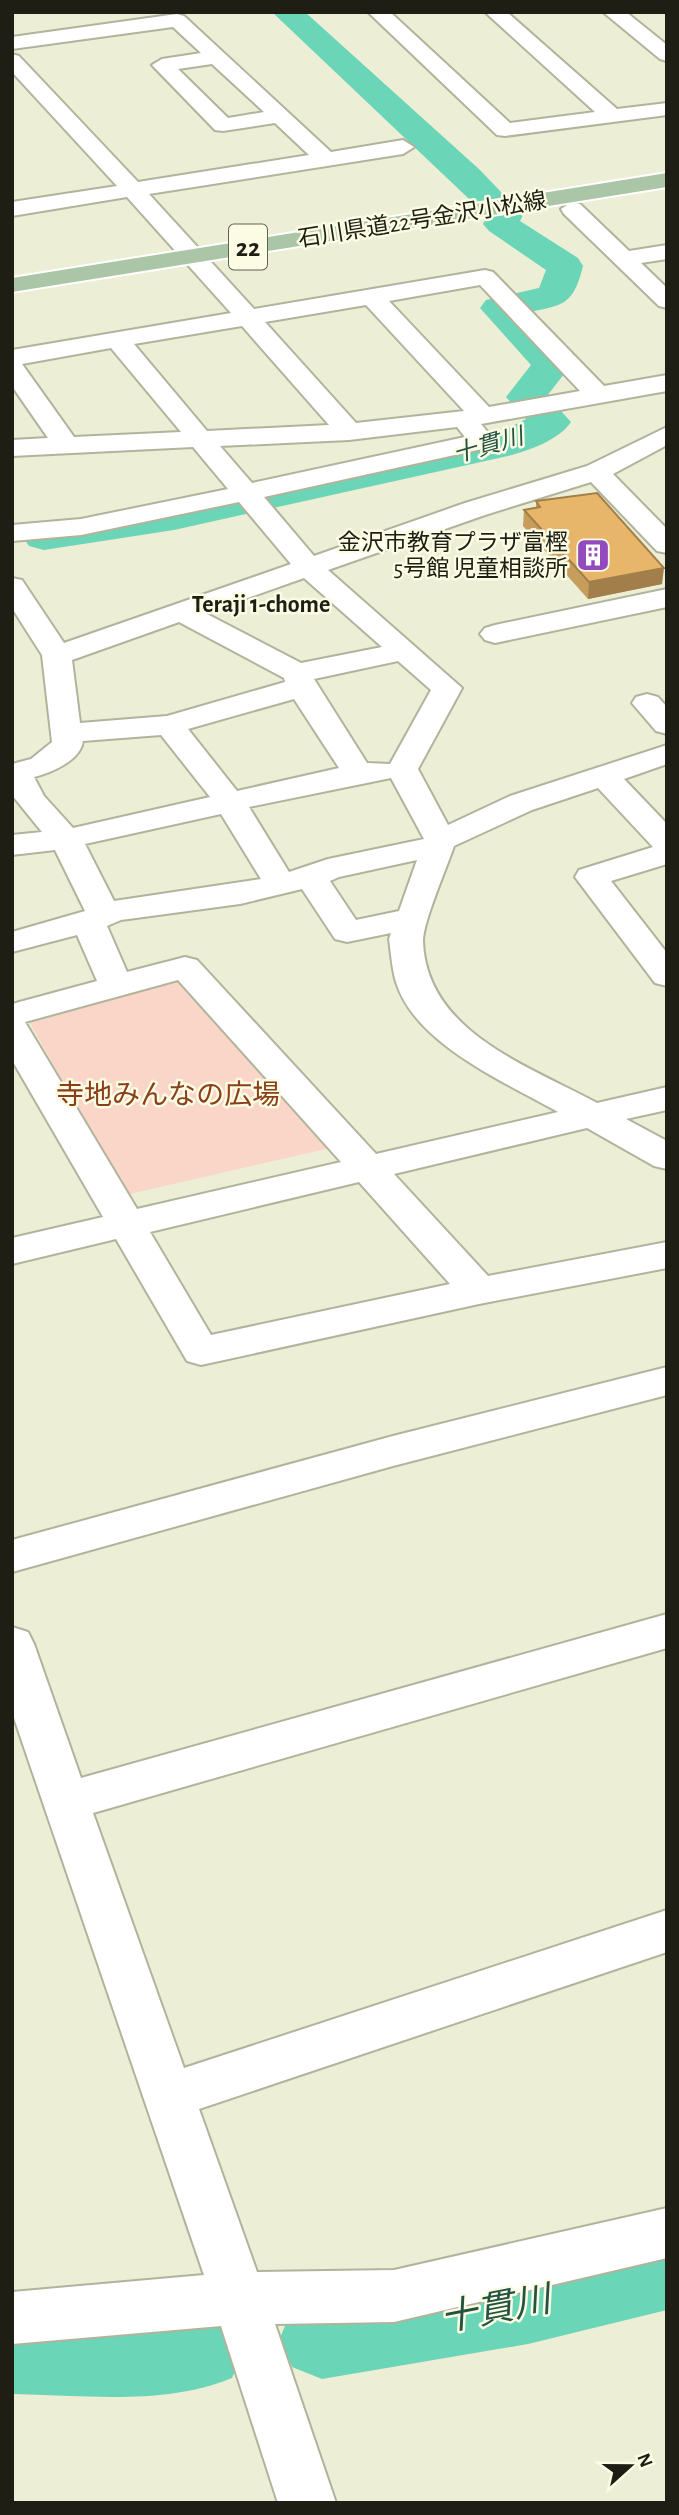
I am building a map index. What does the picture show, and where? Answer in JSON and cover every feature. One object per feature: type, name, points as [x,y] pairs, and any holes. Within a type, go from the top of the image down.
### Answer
[{"type":"main road","name":"石川県道22号金沢小松線","points":[[491,202],[667,168]]},
{"type":"main road","name":"石川県道22号金沢小松線","points":[[12,272],[188,250],[491,202],[667,180]]},
{"type":"main road","name":"石川県道22号金沢小松線","points":[[12,285],[188,250]]},
{"type":"street","points":[[378,12],[505,130],[667,109]]},
{"type":"street","points":[[495,12],[612,116]]},
{"type":"street","points":[[613,12],[667,55]]},
{"type":"street","points":[[78,13],[96,31]]},
{"type":"street","points":[[12,43],[177,20],[326,159]]},
{"type":"street","points":[[218,57],[162,65],[223,125],[281,116]]},
{"type":"street","points":[[12,60],[248,317],[370,467]]},
{"type":"street","points":[[12,209],[403,147]]},
{"type":"street","points":[[572,209],[667,301]]},
{"type":"street","points":[[625,259],[667,252]]},
{"type":"street","points":[[12,358],[485,277],[598,395]]},
{"type":"street","points":[[12,533],[81,527],[250,498],[482,440],[473,417],[371,296]]},
{"type":"street","points":[[117,340],[309,568],[447,688],[402,769]]},
{"type":"street","points":[[12,368],[66,445]]},
{"type":"street","points":[[12,448],[344,432],[473,417],[667,383]]},
{"type":"street","points":[[57,655],[475,509],[596,472],[667,435]]},
{"type":"street","points":[[596,472],[667,545]]},
{"type":"street","points":[[12,586],[57,655],[68,745],[42,766],[14,773],[31,800],[66,839],[96,919],[116,986]]},
{"type":"street","points":[[495,634],[667,598]]},
{"type":"street","points":[[180,611],[300,680],[358,773]]},
{"type":"street","points":[[66,733],[169,725],[401,649]]},
{"type":"street","points":[[169,725],[295,881],[347,932],[414,918]]},
{"type":"street","points":[[12,942],[96,919],[114,911],[240,894],[295,881],[328,869],[439,843],[521,803],[667,754]]},
{"type":"street","points":[[12,845],[66,839],[358,773],[402,769]]},
{"type":"street","points":[[402,769],[439,843],[406,939],[413,983],[424,1003],[459,1042],[667,1157]]},
{"type":"street","points":[[604,776],[667,843]]},
{"type":"street","points":[[666,973],[592,877],[667,853]]},
{"type":"street","points":[[12,1014],[185,967],[479,1291]]},
{"type":"street","points":[[12,1029],[124,1224],[201,1351],[479,1291],[667,1255]]},
{"type":"street","points":[[12,1251],[667,1098]]},
{"type":"street","points":[[12,1556],[393,1451],[667,1381]]},
{"type":"street","points":[[64,1802],[667,1631]]},
{"type":"street","points":[[12,1644],[27,1733],[64,1802],[241,2298],[307,2503]]},
{"type":"street","points":[[170,2096],[667,1931]]},
{"type":"street","points":[[12,2318],[241,2298],[394,2296],[667,2233]]},
{"type":"green space","name":"寺地みんなの広場","points":[[181,978],[330,1148],[125,1195],[29,1021]]},
{"type":"building","name":"金沢市教育プラザ富樫 5号館 児童相談所","points":[[597,493],[664,568],[589,582],[524,510],[540,507],[536,501]]},
{"type":"waterway","name":"十貫川","points":[[44,537],[174,517],[508,444],[551,422],[526,397],[552,365],[499,308],[552,296],[559,289],[565,266],[501,224],[505,215],[468,177],[287,12]]},
{"type":"waterway","name":"十貫川","points":[[322,2338],[528,2304],[667,2270]]},
{"type":"waterway","name":"十貫川","points":[[12,2352],[149,2354],[202,2349]]},
{"type":"place","name":"金沢市教育プラザ富樫 5号館 児童相談所","points":[[593,555]]},
{"type":"district","name":"Teraji 1-chome","points":[[261,604]]}]
